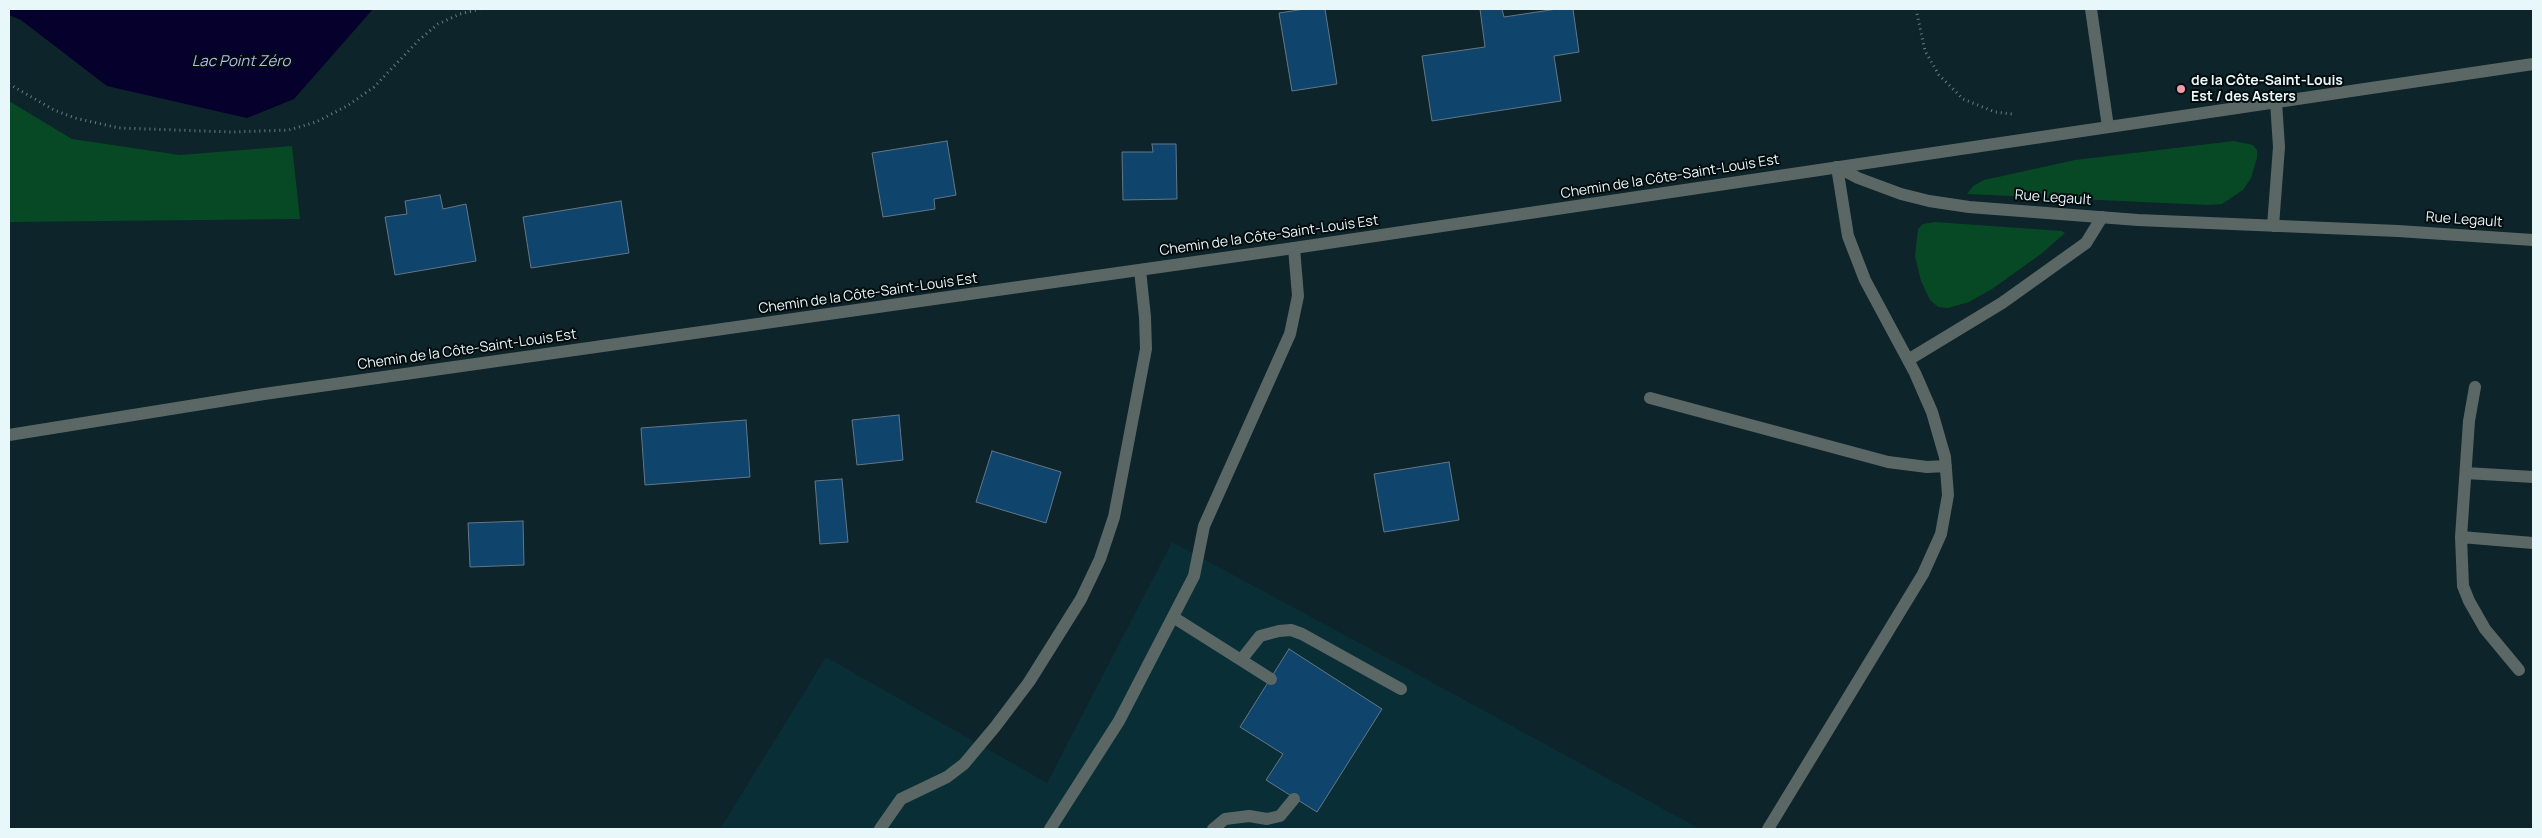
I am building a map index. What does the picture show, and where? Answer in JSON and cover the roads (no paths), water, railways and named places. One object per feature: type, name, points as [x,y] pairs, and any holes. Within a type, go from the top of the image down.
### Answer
[{"type":"street","points":[[2091,9],[2108,127]]},
{"type":"street","name":"Chemin de la Côte-Saint-Louis Est","points":[[9,435],[284,391],[1294,248],[2533,64]]},
{"type":"street","points":[[2273,226],[2279,146],[2276,102]]},
{"type":"street","points":[[1768,829],[1923,574],[1933,553],[1946,514],[1948,495],[1946,466],[1932,412],[1908,360],[1874,298],[1848,236],[1837,167]]},
{"type":"street","name":"Rue Legault","points":[[1837,167],[1878,186],[1929,201],[1969,207],[2102,217],[2533,240]]},
{"type":"street","points":[[1908,360],[2002,303],[2086,242],[2102,217]]},
{"type":"street","points":[[1050,829],[1119,722],[1194,576],[1207,519],[1290,334],[1298,296],[1294,248]]},
{"type":"street","points":[[880,829],[901,799],[947,777],[964,764],[995,728],[1034,674],[1081,599],[1100,559],[1114,518],[1146,349],[1140,270]]},
{"type":"street","points":[[2476,387],[2468,421],[2462,537],[2463,586],[2469,601],[2485,628],[2519,670]]},
{"type":"street","points":[[1650,398],[1888,462],[1927,467],[1946,466]]},
{"type":"street","points":[[2466,473],[2533,477]]},
{"type":"street","points":[[2462,537],[2533,543]]},
{"type":"street","points":[[1173,617],[1270,679]]},
{"type":"street","points":[[1241,660],[1260,636],[1291,630],[1302,634],[1401,689]]},
{"type":"street","points":[[1213,829],[1226,819],[1249,816],[1267,819],[1280,816],[1294,798]]},
{"type":"water","name":"Lac Point Zéro","points":[[9,9],[373,9],[294,99],[247,118],[107,86],[21,20],[9,15]]},
{"type":"place","name":"de la Côte-Saint-Louis Est / des Asters","points":[[2181,89]]}]
